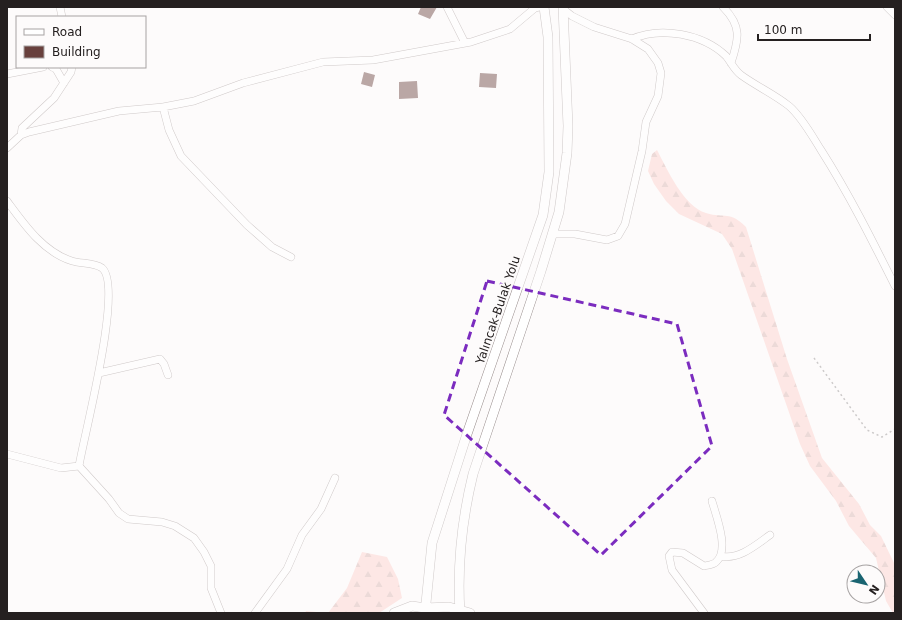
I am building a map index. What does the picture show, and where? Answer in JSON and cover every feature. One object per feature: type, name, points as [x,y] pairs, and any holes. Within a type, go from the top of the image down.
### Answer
[{"type":"main road","name":"Yalıncak-Bulak Yolu","points":[[425,610],[432,543],[447,493],[543,215],[549,172],[548,37],[544,7]]},
{"type":"main road","points":[[459,611],[462,531],[473,474],[559,212],[567,153],[567,59],[563,8]]},
{"type":"main road","points":[[394,613],[412,606],[425,610],[443,606],[470,613]]},
{"type":"street","points":[[447,7],[465,43]]},
{"type":"street","points":[[7,148],[21,135],[119,111],[163,107],[194,100],[243,83],[323,62],[373,60],[465,43],[510,29],[535,8],[539,7]]},
{"type":"street","points":[[723,7],[738,27],[737,44],[730,63]]},
{"type":"street","points":[[887,7],[895,15]]},
{"type":"street","points":[[552,234],[575,234],[607,240],[618,236],[626,224],[642,151],[646,122],[658,96],[661,73],[658,63],[648,49],[632,39],[594,27],[572,16],[563,8]]},
{"type":"street","points":[[632,39],[640,35],[686,35],[711,46],[726,56],[739,74],[768,91],[790,107],[812,135],[837,174],[895,286]]},
{"type":"street","points":[[7,74],[38,68]]},
{"type":"street","points":[[54,68],[64,83]]},
{"type":"street","points":[[21,135],[22,128],[54,98],[71,72],[72,68]]},
{"type":"street","points":[[163,107],[169,130],[181,156],[247,225],[272,247],[291,257]]},
{"type":"street","points":[[7,201],[22,222],[43,244],[72,261],[100,267],[106,273],[109,292],[99,373],[79,466]]},
{"type":"street","points":[[99,373],[160,359],[164,364],[168,375]]},
{"type":"street","points":[[7,454],[61,468],[79,466]]},
{"type":"street","points":[[79,466],[109,499],[119,513],[128,519],[162,522],[175,526],[194,538],[204,552],[211,566],[211,588],[221,613]]},
{"type":"street","points":[[255,613],[287,569],[302,535],[321,509],[335,478]]},
{"type":"street","points":[[704,613],[672,570],[670,556],[672,552],[684,553],[704,566],[715,563],[721,556],[723,545],[712,501]]},
{"type":"street","points":[[721,556],[726,558],[747,551],[770,535]]},
{"type":"path","points":[[814,358],[867,430],[882,438],[895,428]]},
{"type":"highlighted area","points":[[487,281],[677,324],[712,446],[601,555],[444,415]]},
{"type":"green space","points":[[657,150],[671,177],[690,203],[706,213],[735,218],[746,227],[787,359],[822,458],[859,504],[870,525],[881,536],[895,565],[895,613],[893,613],[886,601],[886,564],[877,564],[876,558],[849,526],[836,501],[810,466],[800,444],[732,249],[722,234],[679,214],[666,201],[654,184],[648,171],[652,154]]},
{"type":"green space","points":[[362,552],[387,557],[398,579],[402,598],[379,613],[328,613],[347,588]]},
{"type":"green space","points":[[306,611],[328,613],[305,613]]},
{"type":"building","points":[[421,7],[437,7],[430,19],[418,14]]},
{"type":"building","points":[[364,72],[375,75],[372,87],[361,84]]},
{"type":"building","points":[[480,73],[497,74],[496,88],[479,87]]},
{"type":"building","points":[[417,81],[418,98],[399,99],[399,82]]}]
